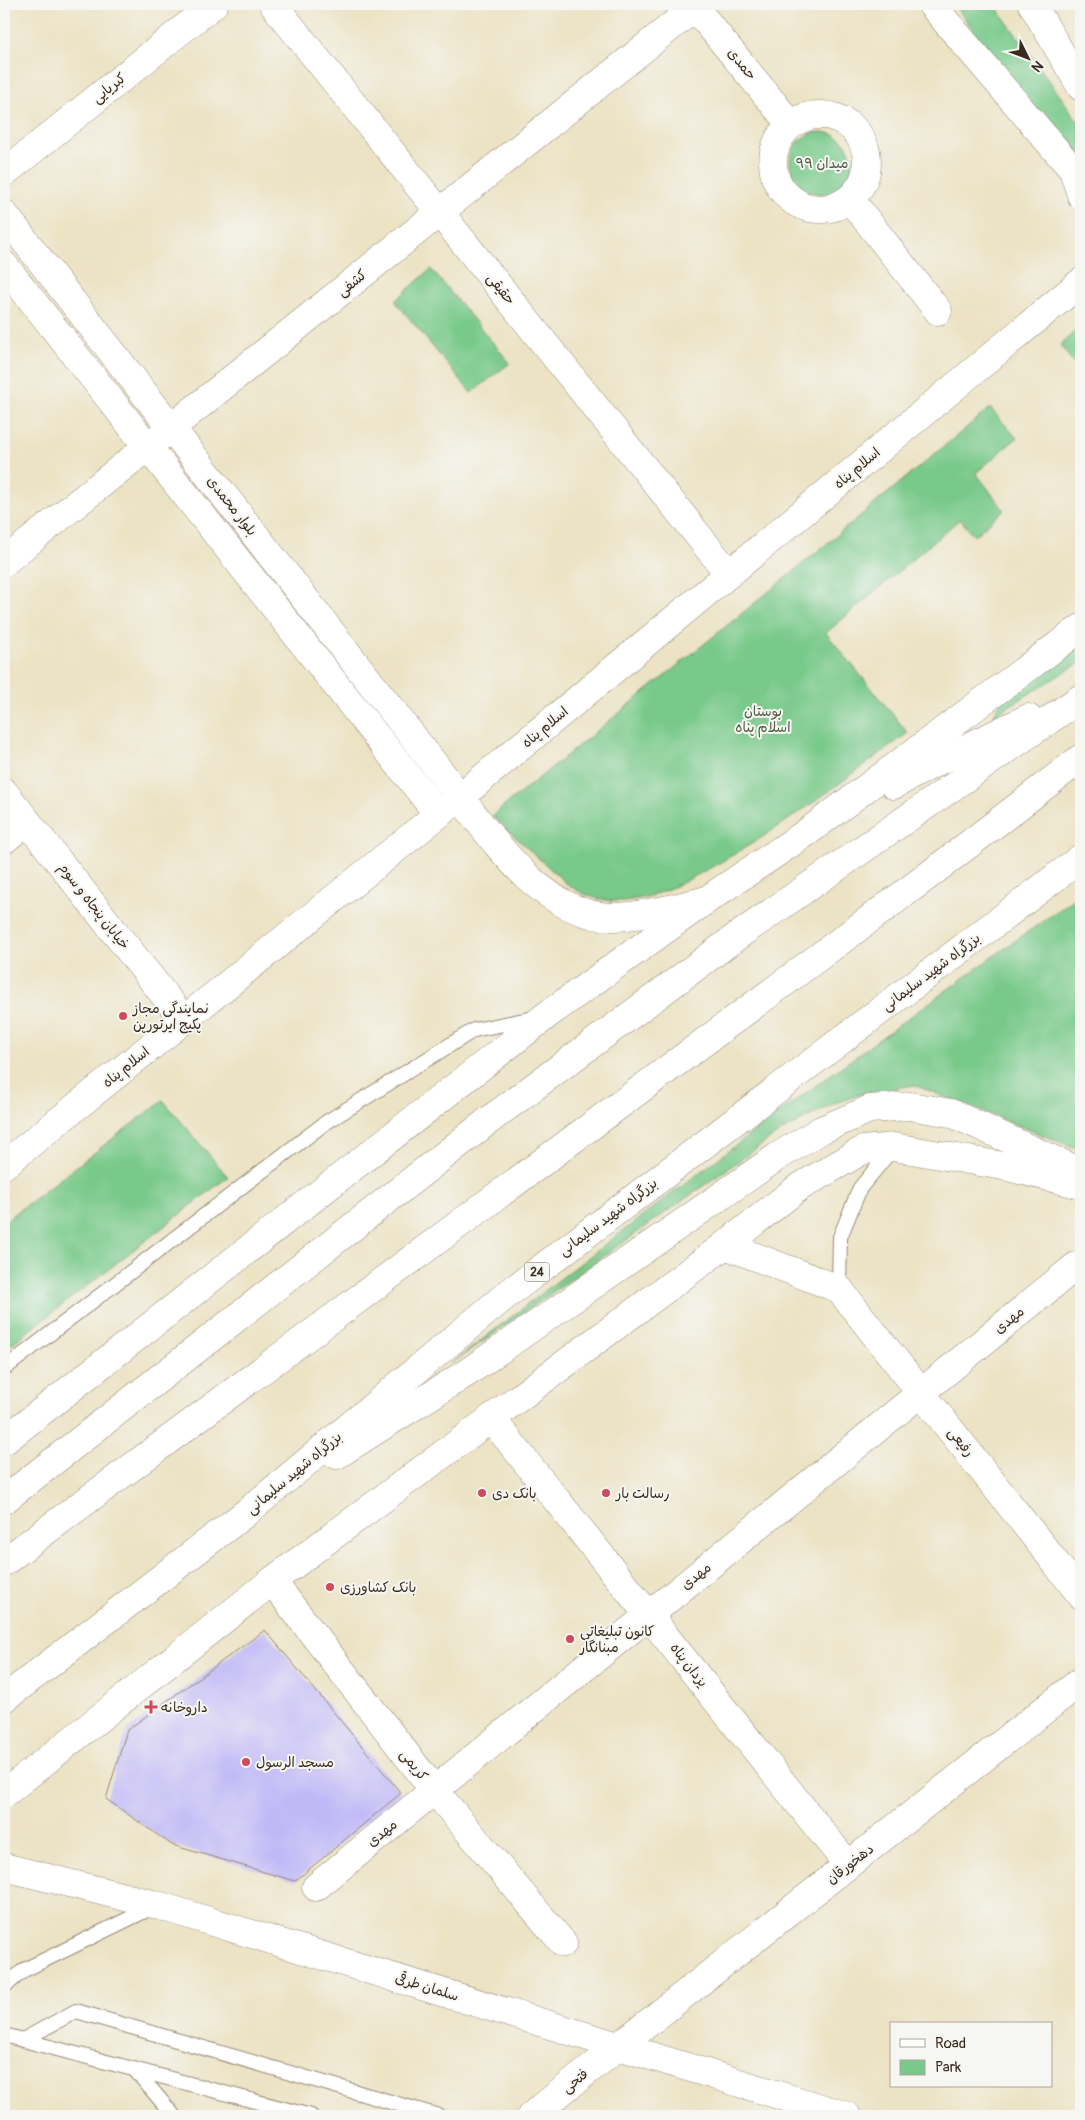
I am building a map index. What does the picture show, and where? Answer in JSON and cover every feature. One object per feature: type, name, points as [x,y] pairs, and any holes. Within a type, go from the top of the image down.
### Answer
[{"type":"main road","name":"کبریایی","points":[[4,173],[214,4]]},
{"type":"main road","name":"حقیقی","points":[[272,4],[729,574]]},
{"type":"main road","points":[[931,4],[1073,170],[1081,196]]},
{"type":"main road","points":[[1032,4],[1081,87]]},
{"type":"main road","name":"کشفی","points":[[4,562],[147,446],[172,429],[696,5]]},
{"type":"main road","name":"حمدی","points":[[696,5],[791,125]]},
{"type":"main road","points":[[822,115],[838,118],[852,127],[862,140],[867,155],[867,171],[861,186],[850,199],[837,207],[822,210],[808,208],[794,202],[783,192],[775,179],[772,164],[774,149],[781,136],[791,125],[806,117],[822,115]]},
{"type":"main road","points":[[850,199],[938,311]]},
{"type":"main road","name":"بلوار محمدی","points":[[4,214],[502,851],[532,881],[562,902],[584,912],[614,917],[705,901]]},
{"type":"main road","name":"بلوار محمدی","points":[[4,265],[438,814]]},
{"type":"main road","name":"اسلام پناه","points":[[4,1165],[460,797],[1081,282]]},
{"type":"main road","points":[[4,1441],[548,1015],[705,901],[806,834],[1081,628]]},
{"type":"main road","points":[[806,834],[931,765],[1081,693]]},
{"type":"main road","points":[[4,1500],[488,1121],[736,937],[1081,698]]},
{"type":"main road","points":[[4,1562],[925,878],[1081,758]]},
{"type":"main road","name":"خیابان پنجاه و سوم","points":[[4,792],[184,1020]]},
{"type":"main road","points":[[4,840],[27,822]]},
{"type":"main road","name":"بزرگراه شهید سلیمانی","points":[[4,1699],[247,1512],[505,1296],[1081,858]]},
{"type":"main road","points":[[247,1512],[468,1372],[777,1157],[821,1130],[870,1109],[910,1106],[951,1113],[1081,1172]]},
{"type":"main road","points":[[4,1794],[272,1581],[725,1245],[798,1188],[863,1150],[894,1148],[1003,1166],[1081,1186]]},
{"type":"main road","points":[[725,1245],[839,1289]]},
{"type":"main road","name":"مهدی","points":[[316,1887],[1076,1266]]},
{"type":"main road","name":"رفیعی","points":[[839,1289],[1081,1595]]},
{"type":"main road","name":"یزدان پناه","points":[[491,1418],[848,1866]]},
{"type":"main road","name":"کریمی","points":[[272,1581],[434,1790],[563,1942]]},
{"type":"main road","name":"دهخورقان","points":[[619,2046],[1081,1681]]},
{"type":"main road","name":"سلمان طرقی","points":[[4,1867],[157,1905],[847,2116]]},
{"type":"main road","name":"فتحی","points":[[531,2116],[619,2046]]},
{"type":"lane","points":[[4,1369],[325,1123],[474,1030],[548,1015]]},
{"type":"lane","points":[[839,1289],[840,1237],[860,1188],[894,1148]]},
{"type":"lane","points":[[4,1987],[24,1970],[157,1905]]},
{"type":"lane","points":[[23,2040],[76,2011],[439,2116]]},
{"type":"lane","points":[[4,2035],[312,2116]]},
{"type":"lane","points":[[135,2070],[174,2116]]},
{"type":"green space","points":[[954,4],[994,4],[1081,125],[1081,178]]},
{"type":"green space","name":"میدان ۹۹","points":[[821,132],[833,134],[843,141],[850,151],[852,163],[850,175],[843,185],[833,192],[821,194],[809,192],[799,185],[792,175],[790,163],[792,151],[799,141],[809,134]]},
{"type":"green space","points":[[431,269],[510,363],[471,393],[395,301]]},
{"type":"green space","points":[[1081,326],[1081,373],[1060,345]]},
{"type":"green space","name":"بوستان اسلام پناه","points":[[990,408],[1017,438],[976,473],[1004,510],[974,536],[960,519],[826,633],[908,733],[806,808],[754,843],[683,882],[658,893],[640,898],[622,901],[605,900],[589,896],[574,889],[492,816],[783,580]]},
{"type":"green space","points":[[1081,644],[1081,662],[993,716],[1002,700]]},
{"type":"green space","points":[[1081,894],[1081,1150],[914,1085],[861,1094],[833,1104],[777,1134],[451,1364],[606,1243],[763,1125],[921,1008]]},
{"type":"green space","points":[[163,1100],[228,1177],[4,1350],[4,1222]]},
{"type":"building","name":"مسجد الرسول","points":[[265,1630],[401,1793],[295,1881],[172,1845],[106,1799],[127,1730]]},
{"type":"place","name":"نمایندگی مجاز پکیج ایرتورپن","points":[[123,1016]]},
{"type":"place","name":"بانک دی","points":[[482,1493]]},
{"type":"place","name":"رسالت بار","points":[[606,1493]]},
{"type":"place","name":"بانک کشاورزی","points":[[330,1587]]},
{"type":"place","name":"کانون تبلیغاتی مبنانگار","points":[[570,1639]]},
{"type":"place","name":"داروخانه","points":[[151,1707]]},
{"type":"place","name":"مسجد الرسول","points":[[246,1762]]}]
